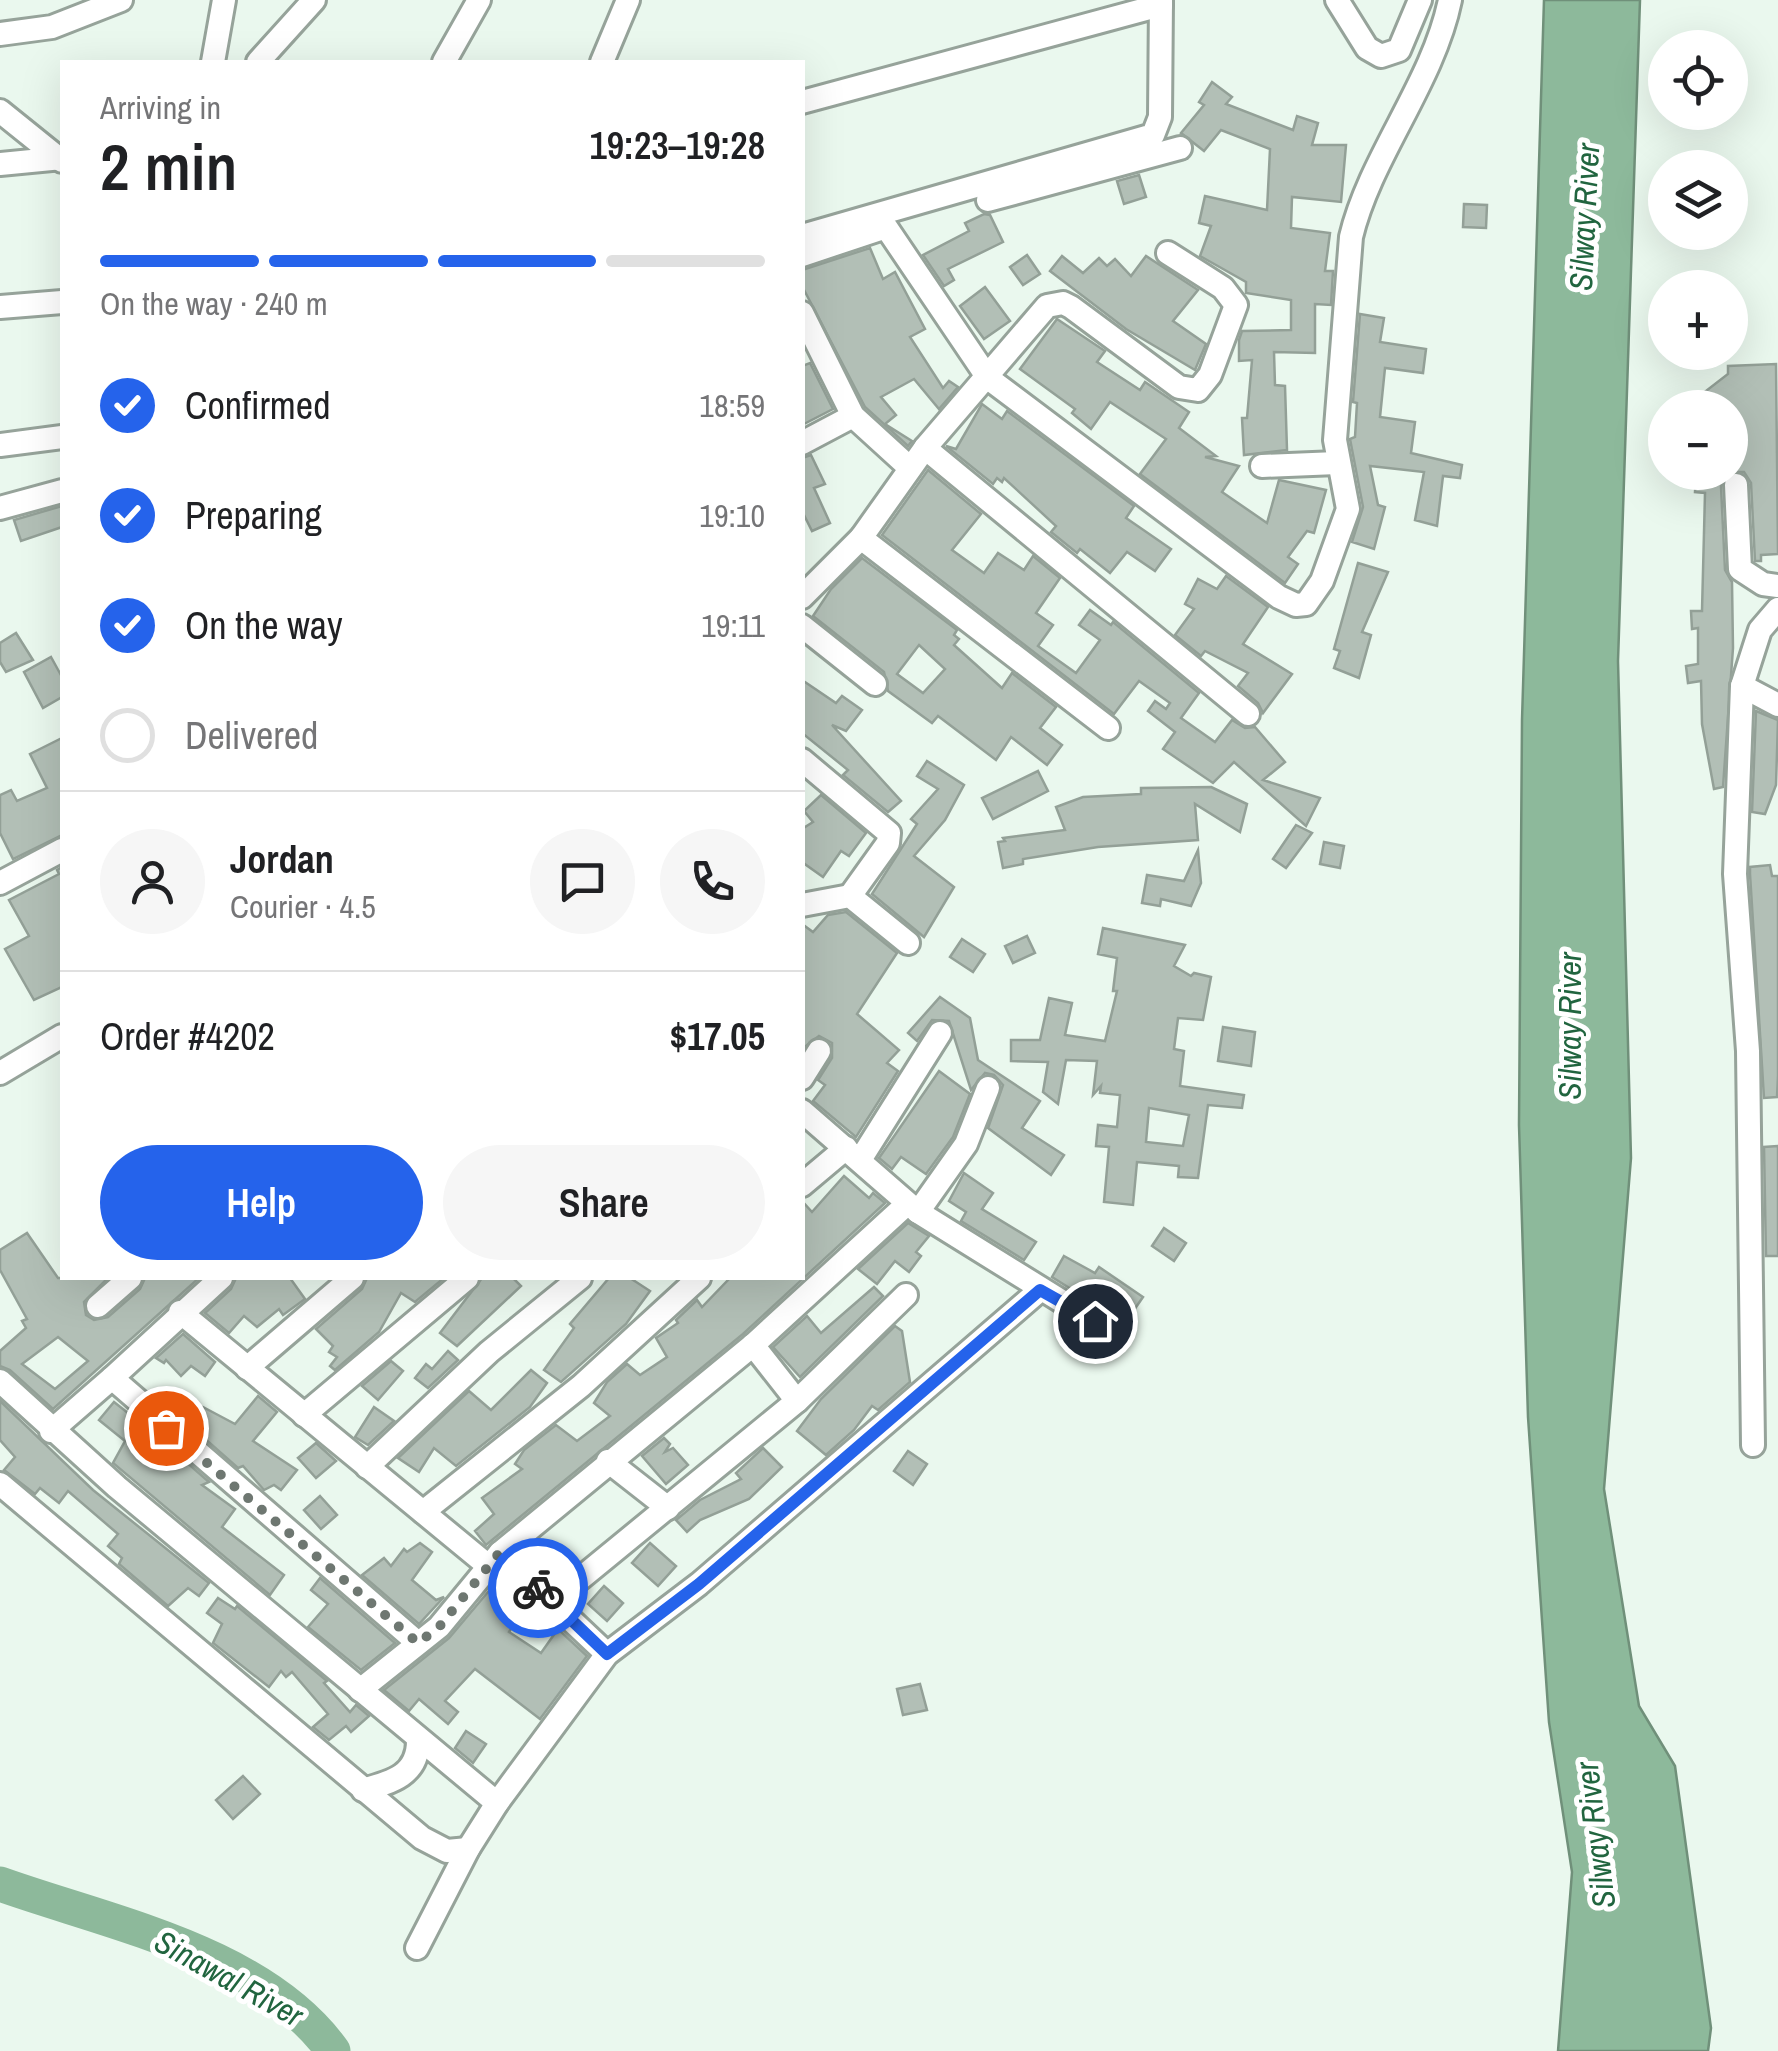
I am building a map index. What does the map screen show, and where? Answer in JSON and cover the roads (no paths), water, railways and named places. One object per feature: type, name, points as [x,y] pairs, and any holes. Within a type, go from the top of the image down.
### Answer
[{"type":"street","points":[[0,34],[65,24],[122,0]]},
{"type":"street","points":[[214,60],[222,35],[224,0]]},
{"type":"street","points":[[260,60],[314,0]]},
{"type":"street","points":[[445,60],[479,0]]},
{"type":"street","points":[[603,60],[628,0]]},
{"type":"street","points":[[1337,0],[1367,48],[1380,56],[1400,50],[1420,0]]},
{"type":"street","points":[[886,227],[988,378],[1296,605],[1306,604],[1316,594],[1348,509],[1346,485],[1337,463],[1349,256],[1357,212],[1411,99],[1450,0]]},
{"type":"street","points":[[805,101],[1160,2],[1160,118],[1153,135],[805,235]]},
{"type":"street","points":[[0,111],[60,158]]},
{"type":"street","points":[[805,253],[886,227],[1180,148]]},
{"type":"street","points":[[0,164],[60,159]]},
{"type":"street","points":[[806,584],[860,538],[925,448],[988,378],[1040,311],[1063,303],[1178,387],[1198,390],[1210,375],[1236,305],[1223,288],[1168,253]]},
{"type":"street","points":[[0,307],[60,302]]},
{"type":"street","points":[[805,319],[853,416],[910,468]]},
{"type":"street","points":[[805,441],[853,416]]},
{"type":"street","points":[[0,445],[60,437]]},
{"type":"street","points":[[925,448],[1248,714]]},
{"type":"street","points":[[1262,466],[1337,463]]},
{"type":"street","points":[[1736,490],[1740,569],[1763,584],[1778,586]]},
{"type":"street","points":[[0,508],[60,492]]},
{"type":"street","points":[[860,538],[1108,728]]},
{"type":"street","points":[[1754,1445],[1748,1051],[1735,874],[1742,686],[1760,630],[1778,609]]},
{"type":"street","points":[[805,628],[875,684]]},
{"type":"street","points":[[1742,686],[1778,705]]},
{"type":"street","points":[[805,762],[890,833],[888,843],[850,896],[805,904]]},
{"type":"street","points":[[0,882],[60,851]]},
{"type":"street","points":[[850,896],[908,944]]},
{"type":"street","points":[[805,1183],[853,1154],[940,1033]]},
{"type":"street","points":[[0,1073],[60,1037]]},
{"type":"street","points":[[805,1073],[819,1051]]},
{"type":"street","points":[[360,1690],[439,1627],[493,1558],[913,1208],[966,1144],[988,1088]]},
{"type":"street","points":[[805,1114],[913,1208],[1116,1336]]},
{"type":"street","points":[[98,1306],[128,1280]]},
{"type":"street","points":[[51,1431],[219,1280]]},
{"type":"street","points":[[247,1368],[350,1280]]},
{"type":"street","points":[[304,1415],[395,1334],[464,1280]]},
{"type":"street","points":[[367,1467],[489,1352],[578,1280]]},
{"type":"street","points":[[424,1512],[581,1386],[697,1280]]},
{"type":"street","points":[[417,1948],[496,1804],[607,1654],[699,1584],[1040,1290]]},
{"type":"street","points":[[553,1601],[797,1401],[906,1295]]},
{"type":"street","points":[[180,1312],[424,1512],[553,1601],[607,1654]]},
{"type":"street","points":[[753,1345],[797,1401]]},
{"type":"street","points":[[112,1378],[418,1643]]},
{"type":"street","points":[[0,1381],[51,1431],[496,1804]]},
{"type":"street","points":[[608,1461],[668,1508]]},
{"type":"street","points":[[0,1484],[364,1790],[436,1846],[447,1851],[468,1849]]},
{"type":"street","points":[[364,1790],[408,1772],[418,1754],[418,1741]]},
{"type":"water","name":"Silway River","points":[[1544,0],[1640,0],[1618,661],[1631,1158],[1604,1489],[1639,1706],[1675,1766],[1711,2028],[1708,2051],[1558,2051],[1572,1872],[1549,1722],[1528,1417],[1519,1125],[1522,720]]},
{"type":"waterway","name":"Sinawal River","points":[[0,1884],[135,1928],[225,1965],[303,2017],[333,2051]]}]
